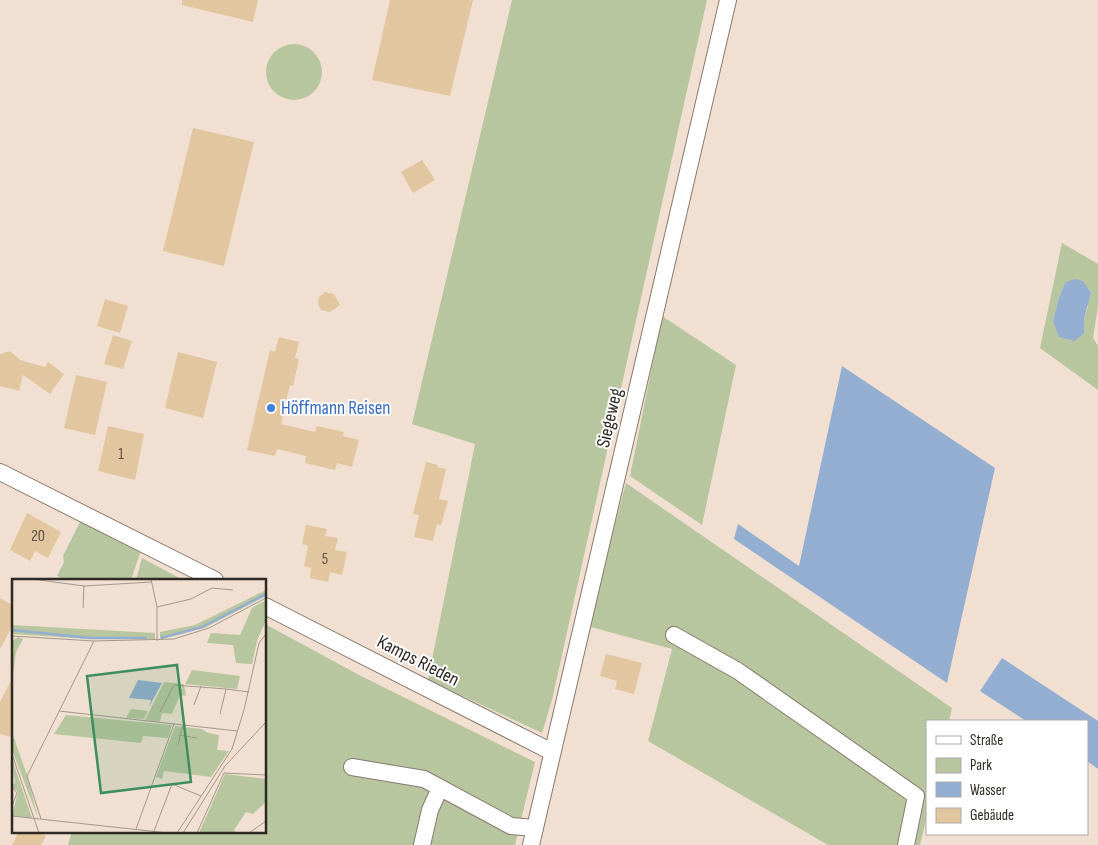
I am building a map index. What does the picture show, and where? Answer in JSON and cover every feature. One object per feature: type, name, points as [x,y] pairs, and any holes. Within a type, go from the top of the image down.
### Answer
[{"type":"street","name":"Siegeweg","points":[[531,845],[728,0]]},
{"type":"street","points":[[0,472],[212,579]]},
{"type":"street","name":"Kamps Rieden","points":[[266,607],[552,752]]},
{"type":"street","points":[[674,636],[738,671],[916,796],[906,845]]},
{"type":"street","points":[[352,767],[424,779],[511,826],[535,828]]},
{"type":"street","points":[[422,845],[430,810],[440,788]]},
{"type":"green space","points":[[512,0],[707,0],[552,700],[542,733],[428,680],[475,444],[412,424]]},
{"type":"green space","points":[[294,44],[305,46],[314,52],[320,61],[322,72],[320,83],[314,92],[305,98],[294,100],[283,98],[274,92],[268,83],[266,72],[268,61],[274,52],[283,46]]},
{"type":"green space","points":[[1062,243],[1098,264],[1098,306],[1093,338],[1098,346],[1098,390],[1040,348]],"holes":[[[1065,283],[1088,306],[1084,319],[1053,321],[1059,297]]]},
{"type":"green space","points":[[662,316],[736,365],[702,525],[630,476]]},
{"type":"green space","points":[[626,483],[952,708],[949,720],[926,720],[926,820],[920,845],[828,845],[648,741],[672,649],[587,626]]},
{"type":"green space","points":[[81,520],[141,550],[131,579],[63,579],[57,576],[64,562],[63,556]]},
{"type":"green space","points":[[142,558],[181,579],[136,579]]},
{"type":"green space","points":[[266,625],[361,676],[535,762],[515,845],[68,845],[72,832],[266,832]]},
{"type":"water","points":[[1074,279],[1083,281],[1091,293],[1084,319],[1084,333],[1075,341],[1059,337],[1053,321],[1059,297],[1065,283]]},
{"type":"water","points":[[842,366],[995,468],[947,683],[734,539],[738,524],[799,566]]},
{"type":"water","points":[[1002,658],[1098,721],[1098,769],[1088,762],[1088,720],[1024,720],[980,691]]},
{"type":"building","points":[[182,0],[258,0],[253,22],[182,5]]},
{"type":"building","points":[[390,0],[473,0],[450,96],[372,80]]},
{"type":"building","points":[[193,128],[254,142],[224,266],[163,251]]},
{"type":"building","points":[[422,160],[435,180],[413,193],[401,172]]},
{"type":"building","points":[[325,292],[334,294],[340,305],[330,312],[321,310],[318,304],[319,297]]},
{"type":"building","points":[[105,299],[128,306],[120,333],[97,326]]},
{"type":"building","points":[[113,335],[132,341],[123,369],[104,364]]},
{"type":"building","name":"Höffmann Reisen","points":[[279,337],[299,342],[295,358],[299,359],[293,386],[290,385],[281,424],[315,432],[317,426],[344,432],[343,436],[359,440],[352,467],[337,463],[335,470],[305,463],[306,456],[277,449],[275,456],[247,450],[270,350],[275,352]]},
{"type":"building","points":[[10,351],[20,360],[45,367],[48,362],[64,374],[50,394],[23,375],[19,391],[0,386],[0,354]]},
{"type":"building","points":[[178,352],[217,362],[203,418],[165,408]]},
{"type":"building","points":[[76,375],[107,382],[95,435],[64,428]]},
{"type":"building","points":[[108,426],[144,434],[135,480],[98,471]]},
{"type":"building","points":[[426,462],[446,469],[439,499],[448,501],[441,525],[437,524],[433,541],[414,537],[419,515],[413,514]]},
{"type":"building","points":[[27,513],[61,532],[48,558],[35,551],[30,561],[10,550]]},
{"type":"building","points":[[306,525],[327,529],[325,536],[338,538],[335,550],[347,552],[342,575],[330,572],[328,582],[310,578],[311,568],[304,566],[308,546],[302,544]]},
{"type":"building","points":[[0,598],[12,605],[12,627],[0,649]]},
{"type":"building","points":[[606,654],[642,663],[634,694],[615,689],[617,681],[600,676]]},
{"type":"building","points":[[12,679],[11,737],[0,734],[0,702]]},
{"type":"building","points":[[18,832],[38,832],[46,836],[41,845],[12,845]]},
{"type":"place","name":"Höffmann Reisen","points":[[271,408]]}]
